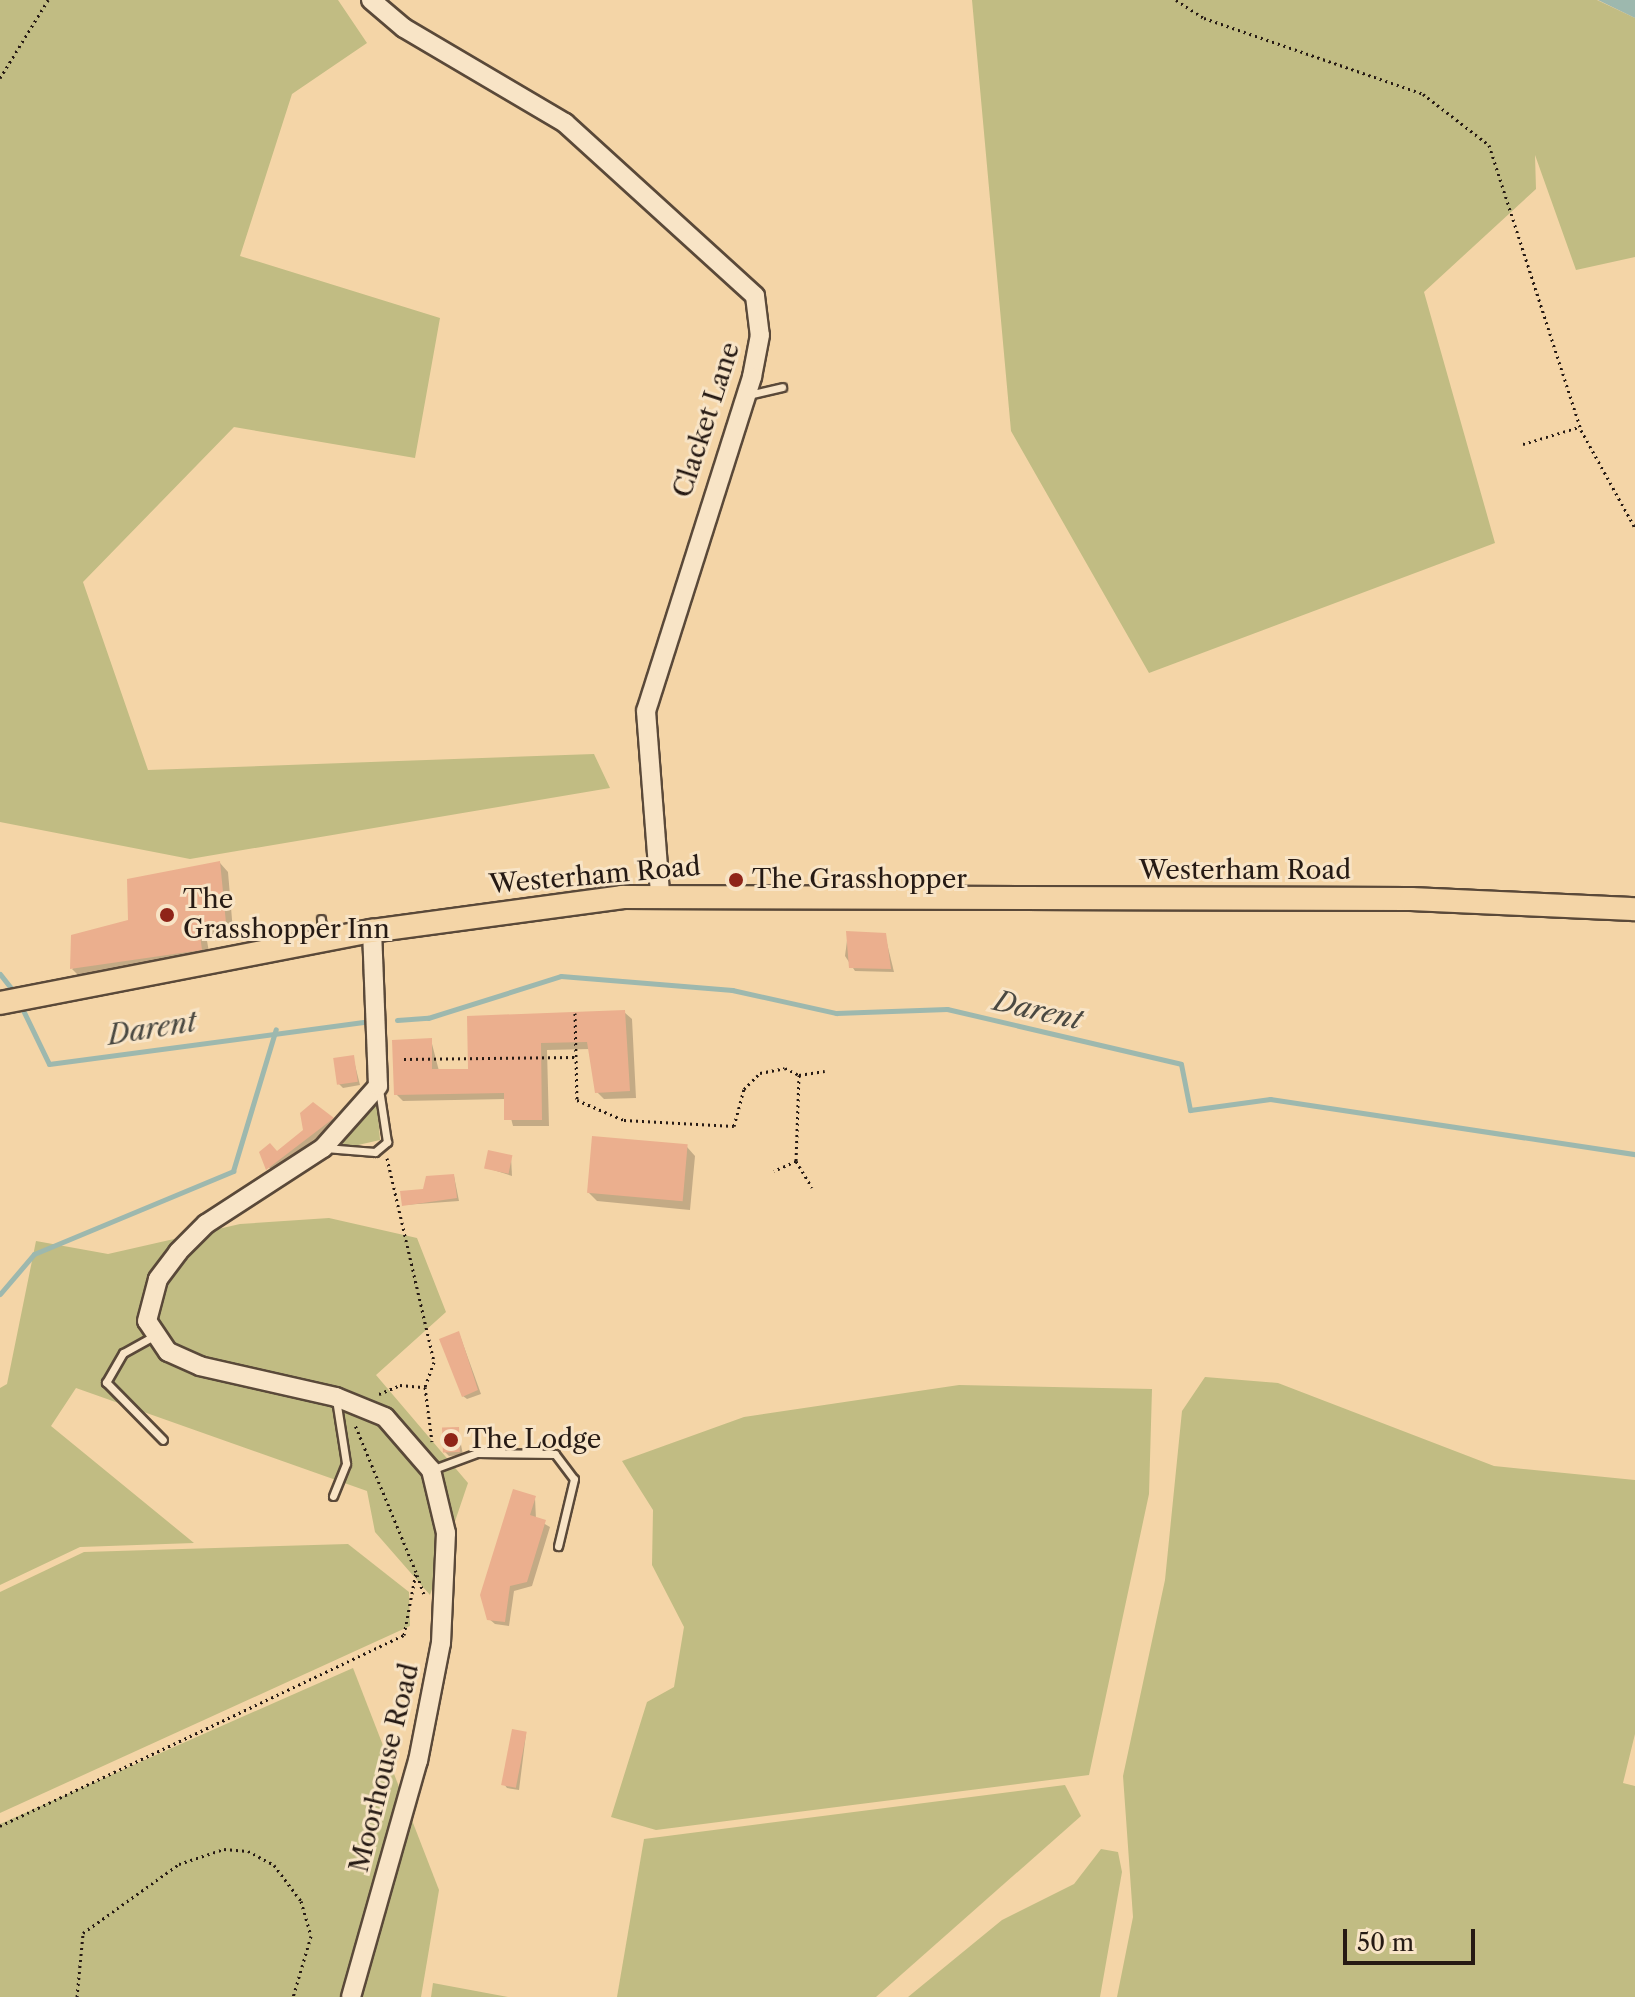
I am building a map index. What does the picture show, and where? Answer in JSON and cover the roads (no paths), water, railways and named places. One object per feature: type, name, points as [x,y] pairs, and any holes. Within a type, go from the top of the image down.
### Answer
[{"type":"main road","name":"Westerham Road","points":[[3,1003],[322,930],[372,931],[540,904],[660,895],[1411,899],[1635,909]]},
{"type":"street","name":"Clacket Lane","points":[[371,0],[404,28],[565,123],[741,276],[760,320],[746,395],[646,711],[660,895]]},
{"type":"street","points":[[152,1337],[150,1300],[178,1252],[206,1224],[323,1148],[378,1086],[372,931]]},
{"type":"street","name":"Moorhouse Road","points":[[152,1337],[200,1366],[348,1401],[410,1439],[431,1470],[446,1533],[441,1643],[418,1761],[351,1997]]},
{"type":"lane","points":[[746,395],[782,387]]},
{"type":"lane","points":[[323,1148],[382,1147],[378,1086]]},
{"type":"lane","points":[[152,1337],[123,1353],[106,1382],[163,1440]]},
{"type":"lane","points":[[333,1496],[346,1463],[348,1401]]},
{"type":"lane","points":[[431,1470],[477,1453],[555,1454],[574,1479],[558,1546]]},
{"type":"waterway","name":"Darent","points":[[0,974],[15,993]]},
{"type":"waterway","name":"Darent","points":[[397,1020],[428,1018],[561,976],[732,990],[836,1013],[947,1009],[1181,1064],[1190,1110],[1270,1099],[1635,1154]]},
{"type":"waterway","name":"Darent","points":[[21,1006],[49,1064],[365,1022]]},
{"type":"waterway","points":[[0,1294],[34,1254],[233,1171],[276,1029]]},
{"type":"place","name":"The Grasshopper","points":[[736,880]]},
{"type":"place","name":"The Grasshopper Inn","points":[[167,915]]},
{"type":"place","name":"The Lodge","points":[[451,1440]]}]
